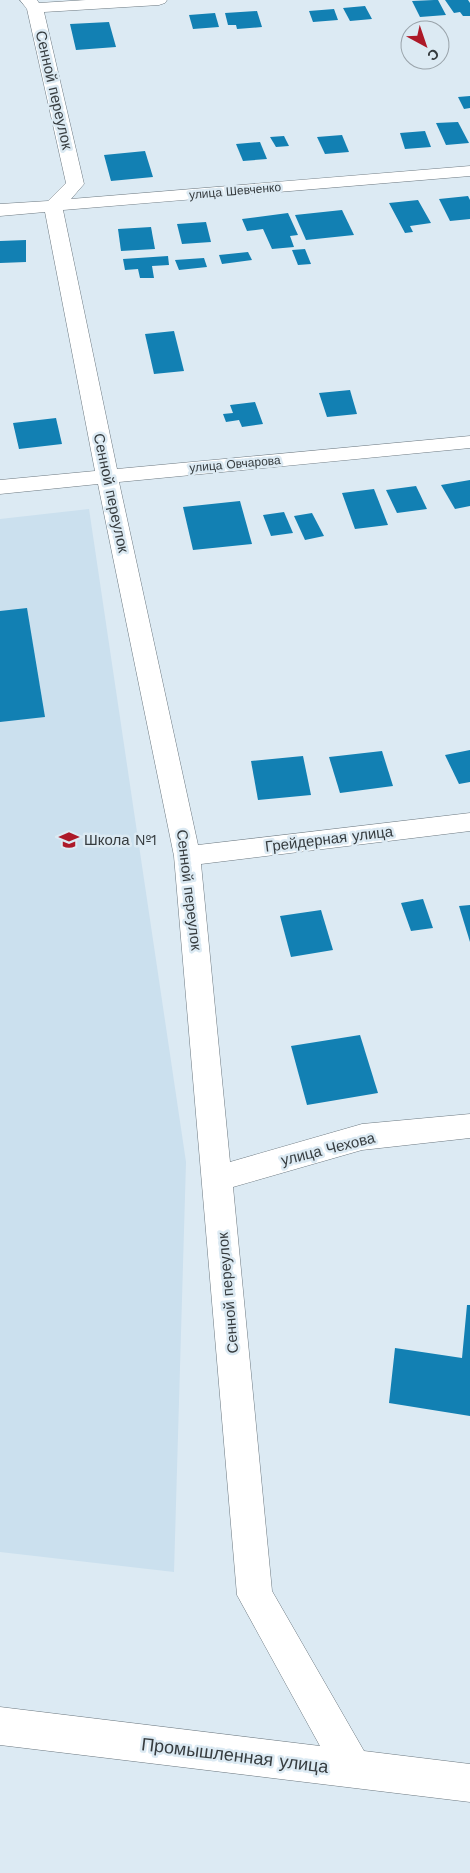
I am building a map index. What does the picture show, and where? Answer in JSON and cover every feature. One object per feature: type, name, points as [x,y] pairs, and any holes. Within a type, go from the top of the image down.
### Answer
[{"type":"street","points":[[32,4],[159,0]]},
{"type":"street","name":"Сенной переулок","points":[[32,4],[75,184],[54,206],[107,476],[188,856],[255,1596],[354,1770]]},
{"type":"street","name":"улица Шевченко","points":[[0,210],[470,171]]},
{"type":"street","name":"улица Овчарова","points":[[0,487],[470,442]]},
{"type":"street","name":"Грейдерная улица","points":[[188,856],[470,822]]},
{"type":"street","name":"улица Чехова","points":[[218,1178],[362,1137],[470,1126]]},
{"type":"street","name":"Промышленная улица","points":[[0,1726],[470,1783]]},
{"type":"shaded area","name":"Школа №1","points":[[89,509],[186,1162],[174,1572],[0,1552],[0,519]]},
{"type":"building","points":[[438,0],[446,15],[420,17],[412,1]]},
{"type":"building","points":[[445,0],[468,0],[470,3],[470,16],[463,16],[460,12],[454,13]]},
{"type":"building","points":[[365,6],[372,19],[350,21],[343,8]]},
{"type":"building","points":[[334,9],[338,20],[313,22],[309,11]]},
{"type":"building","points":[[257,11],[262,27],[237,29],[236,25],[228,25],[225,13]]},
{"type":"building","points":[[215,13],[219,27],[193,29],[189,15]]},
{"type":"building","points":[[109,22],[116,47],[76,50],[70,24]]},
{"type":"building","points":[[470,96],[470,108],[464,109],[458,97]]},
{"type":"building","points":[[458,122],[469,143],[446,145],[436,123]]},
{"type":"building","points":[[425,131],[431,147],[405,149],[400,133]]},
{"type":"building","points":[[342,135],[349,152],[325,154],[317,137]]},
{"type":"building","points":[[284,136],[289,146],[276,147],[270,137]]},
{"type":"building","points":[[260,142],[267,159],[243,161],[236,144]]},
{"type":"building","points":[[145,151],[153,177],[111,181],[104,155]]},
{"type":"building","points":[[468,196],[470,200],[470,219],[450,221],[439,199]]},
{"type":"building","points":[[418,200],[431,223],[410,226],[413,232],[405,233],[389,203]]},
{"type":"building","points":[[342,210],[354,235],[306,240],[295,215]]},
{"type":"building","points":[[288,213],[298,235],[290,236],[294,247],[272,249],[263,229],[247,231],[242,219]]},
{"type":"building","points":[[206,222],[211,242],[182,244],[177,224]]},
{"type":"building","points":[[151,227],[155,249],[121,251],[118,229]]},
{"type":"building","points":[[26,240],[26,262],[0,263],[0,241]]},
{"type":"building","points":[[305,249],[311,264],[298,265],[292,250]]},
{"type":"building","points":[[248,252],[252,260],[222,264],[219,255]]},
{"type":"building","points":[[168,256],[169,265],[152,266],[154,278],[140,278],[138,269],[125,270],[123,259]]},
{"type":"building","points":[[204,258],[207,267],[179,270],[175,260]]},
{"type":"building","points":[[174,331],[184,371],[154,374],[145,334]]},
{"type":"building","points":[[350,390],[357,414],[327,417],[319,393]]},
{"type":"building","points":[[255,402],[263,424],[242,427],[239,420],[226,422],[223,414],[233,413],[230,405]]},
{"type":"building","points":[[56,418],[62,444],[19,449],[13,423]]},
{"type":"building","points":[[470,480],[470,506],[455,509],[441,485]]},
{"type":"building","points":[[416,486],[427,509],[397,513],[386,490]]},
{"type":"building","points":[[374,489],[388,525],[355,529],[342,493]]},
{"type":"building","points":[[240,501],[252,544],[193,550],[183,507]]},
{"type":"building","points":[[284,512],[293,533],[271,536],[263,515]]},
{"type":"building","points":[[312,513],[324,536],[305,540],[294,516]]},
{"type":"building","points":[[27,608],[45,717],[0,722],[0,611]]},
{"type":"building","points":[[470,750],[470,782],[459,784],[445,755]]},
{"type":"building","points":[[382,751],[393,786],[340,793],[329,757]]},
{"type":"building","points":[[303,756],[311,795],[258,800],[251,761]]},
{"type":"building","points":[[423,899],[433,928],[411,931],[401,903]]},
{"type":"building","points":[[470,905],[470,942],[459,906]]},
{"type":"building","points":[[321,910],[333,950],[291,957],[280,916]]},
{"type":"building","points":[[360,1035],[378,1093],[307,1105],[291,1046]]},
{"type":"building","points":[[467,1305],[470,1305],[470,1416],[389,1403],[395,1348],[462,1358]]},
{"type":"place","name":"Школа №1","points":[[69,840]]}]
